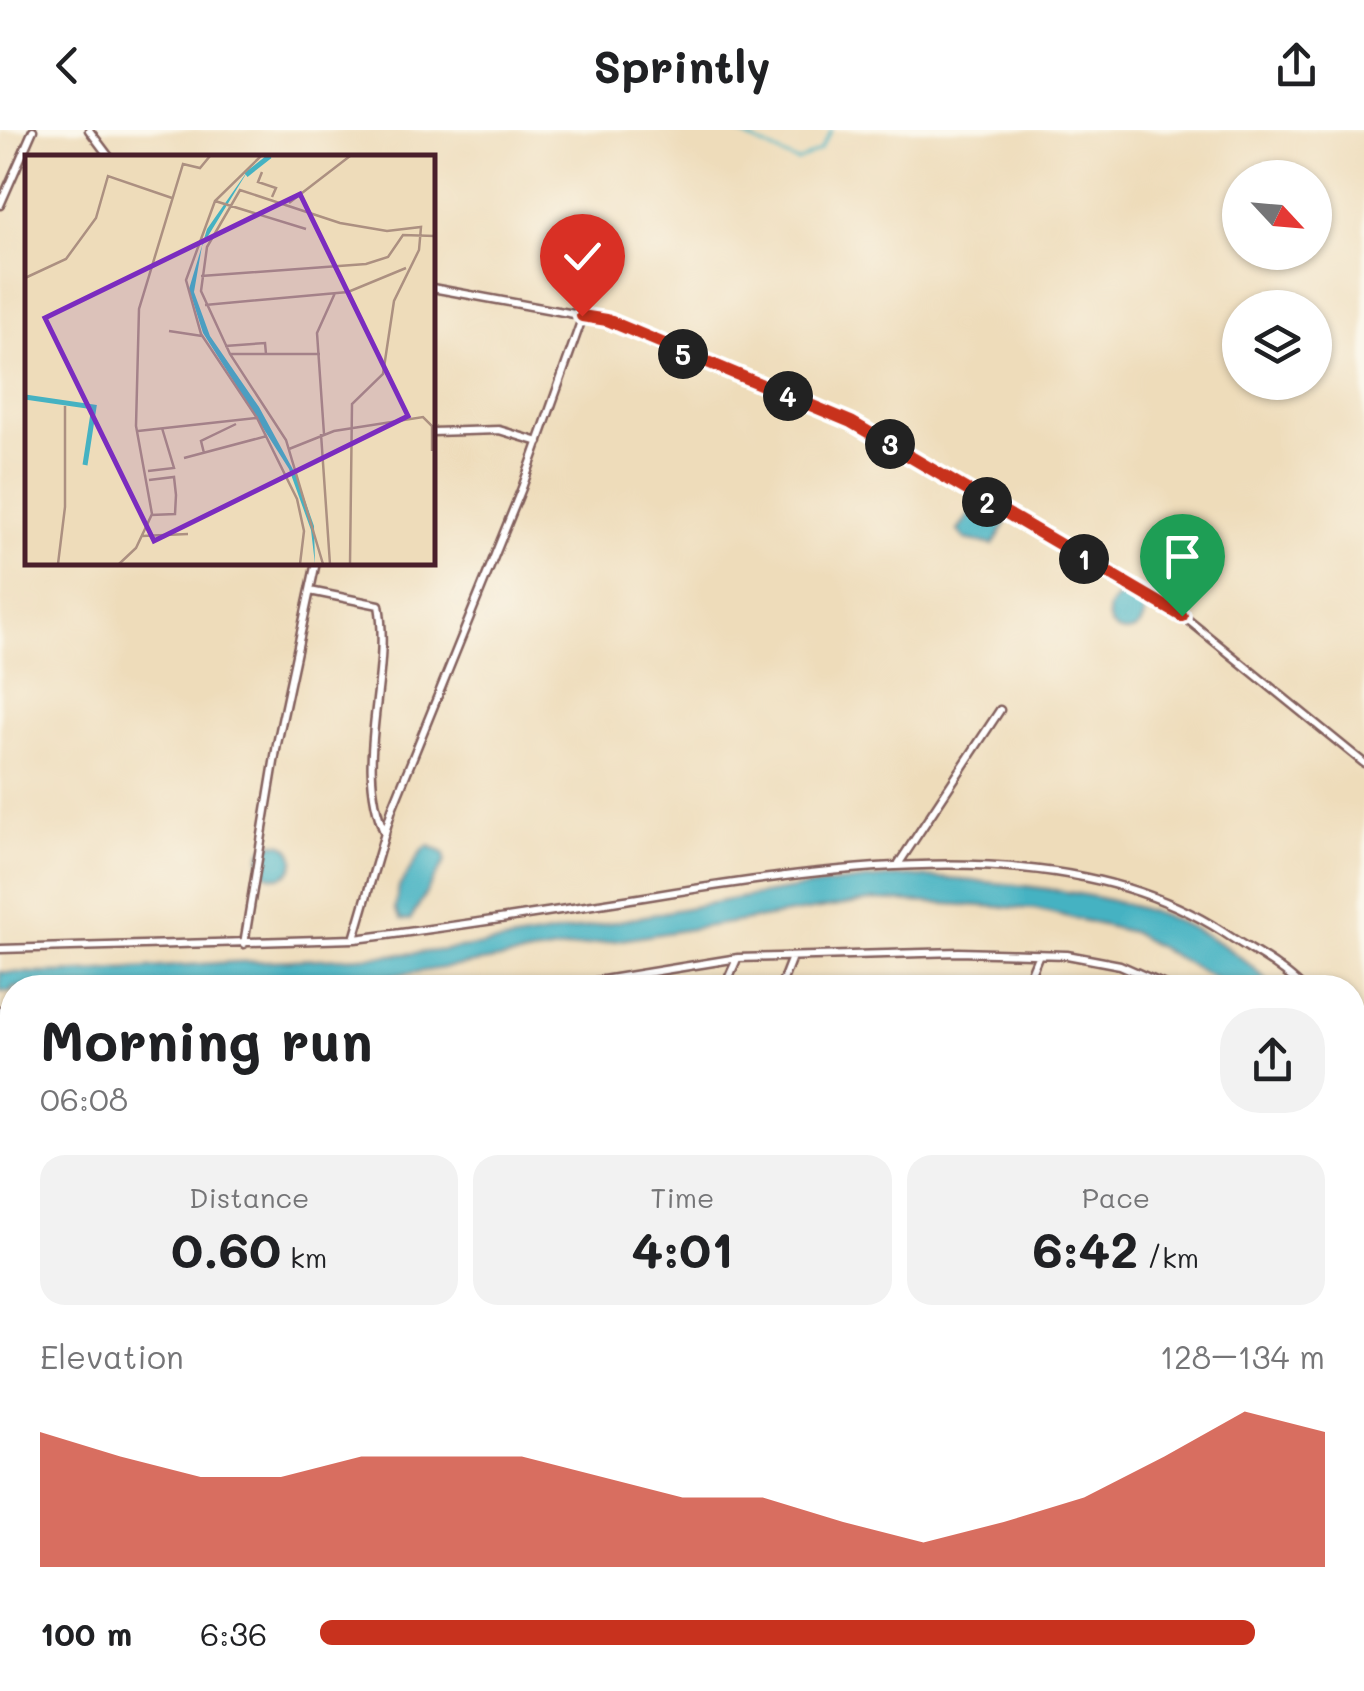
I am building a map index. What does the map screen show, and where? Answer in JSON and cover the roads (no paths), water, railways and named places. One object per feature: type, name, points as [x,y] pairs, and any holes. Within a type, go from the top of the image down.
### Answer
[{"type":"street","points":[[0,204],[33,130]]},
{"type":"street","points":[[89,130],[108,155]]},
{"type":"street","points":[[435,289],[607,320],[851,422],[1182,616],[1364,763]]},
{"type":"street","points":[[354,939],[385,834],[539,442],[583,316]]},
{"type":"street","points":[[435,432],[499,430],[539,442]]},
{"type":"street","points":[[244,944],[277,744],[315,565]]},
{"type":"street","points":[[310,591],[379,605],[384,638],[381,688],[372,723],[372,806],[385,834]]},
{"type":"street","points":[[899,864],[1000,710]]},
{"type":"street","points":[[0,949],[354,939],[827,869],[899,864],[1034,871],[1121,886],[1210,921],[1264,954],[1288,975]]},
{"type":"street","points":[[1030,975],[1039,954]]},
{"type":"street","points":[[634,975],[738,958],[1039,954],[1120,965],[1143,975]]},
{"type":"street","points":[[785,975],[792,956]]},
{"type":"street","points":[[730,975],[738,958]]},
{"type":"water","points":[[977,503],[1008,520],[993,545],[965,539],[958,531]]},
{"type":"water","points":[[1126,596],[1139,601],[1144,614],[1139,627],[1126,632],[1113,627],[1108,614],[1113,601]]},
{"type":"water","points":[[277,843],[289,848],[294,860],[289,872],[277,877],[265,872],[260,860],[265,848]]},
{"type":"water","points":[[429,846],[444,853],[445,861],[410,920],[401,919],[395,909],[399,887],[423,849]]},
{"type":"water","points":[[909,876],[1005,884],[1104,899],[1196,930],[1237,955],[1260,975],[1208,975],[1131,932],[1035,909],[876,900],[394,975],[0,975],[439,951],[853,881]]},
{"type":"waterway","points":[[731,130],[798,162],[820,150],[832,130]]}]
